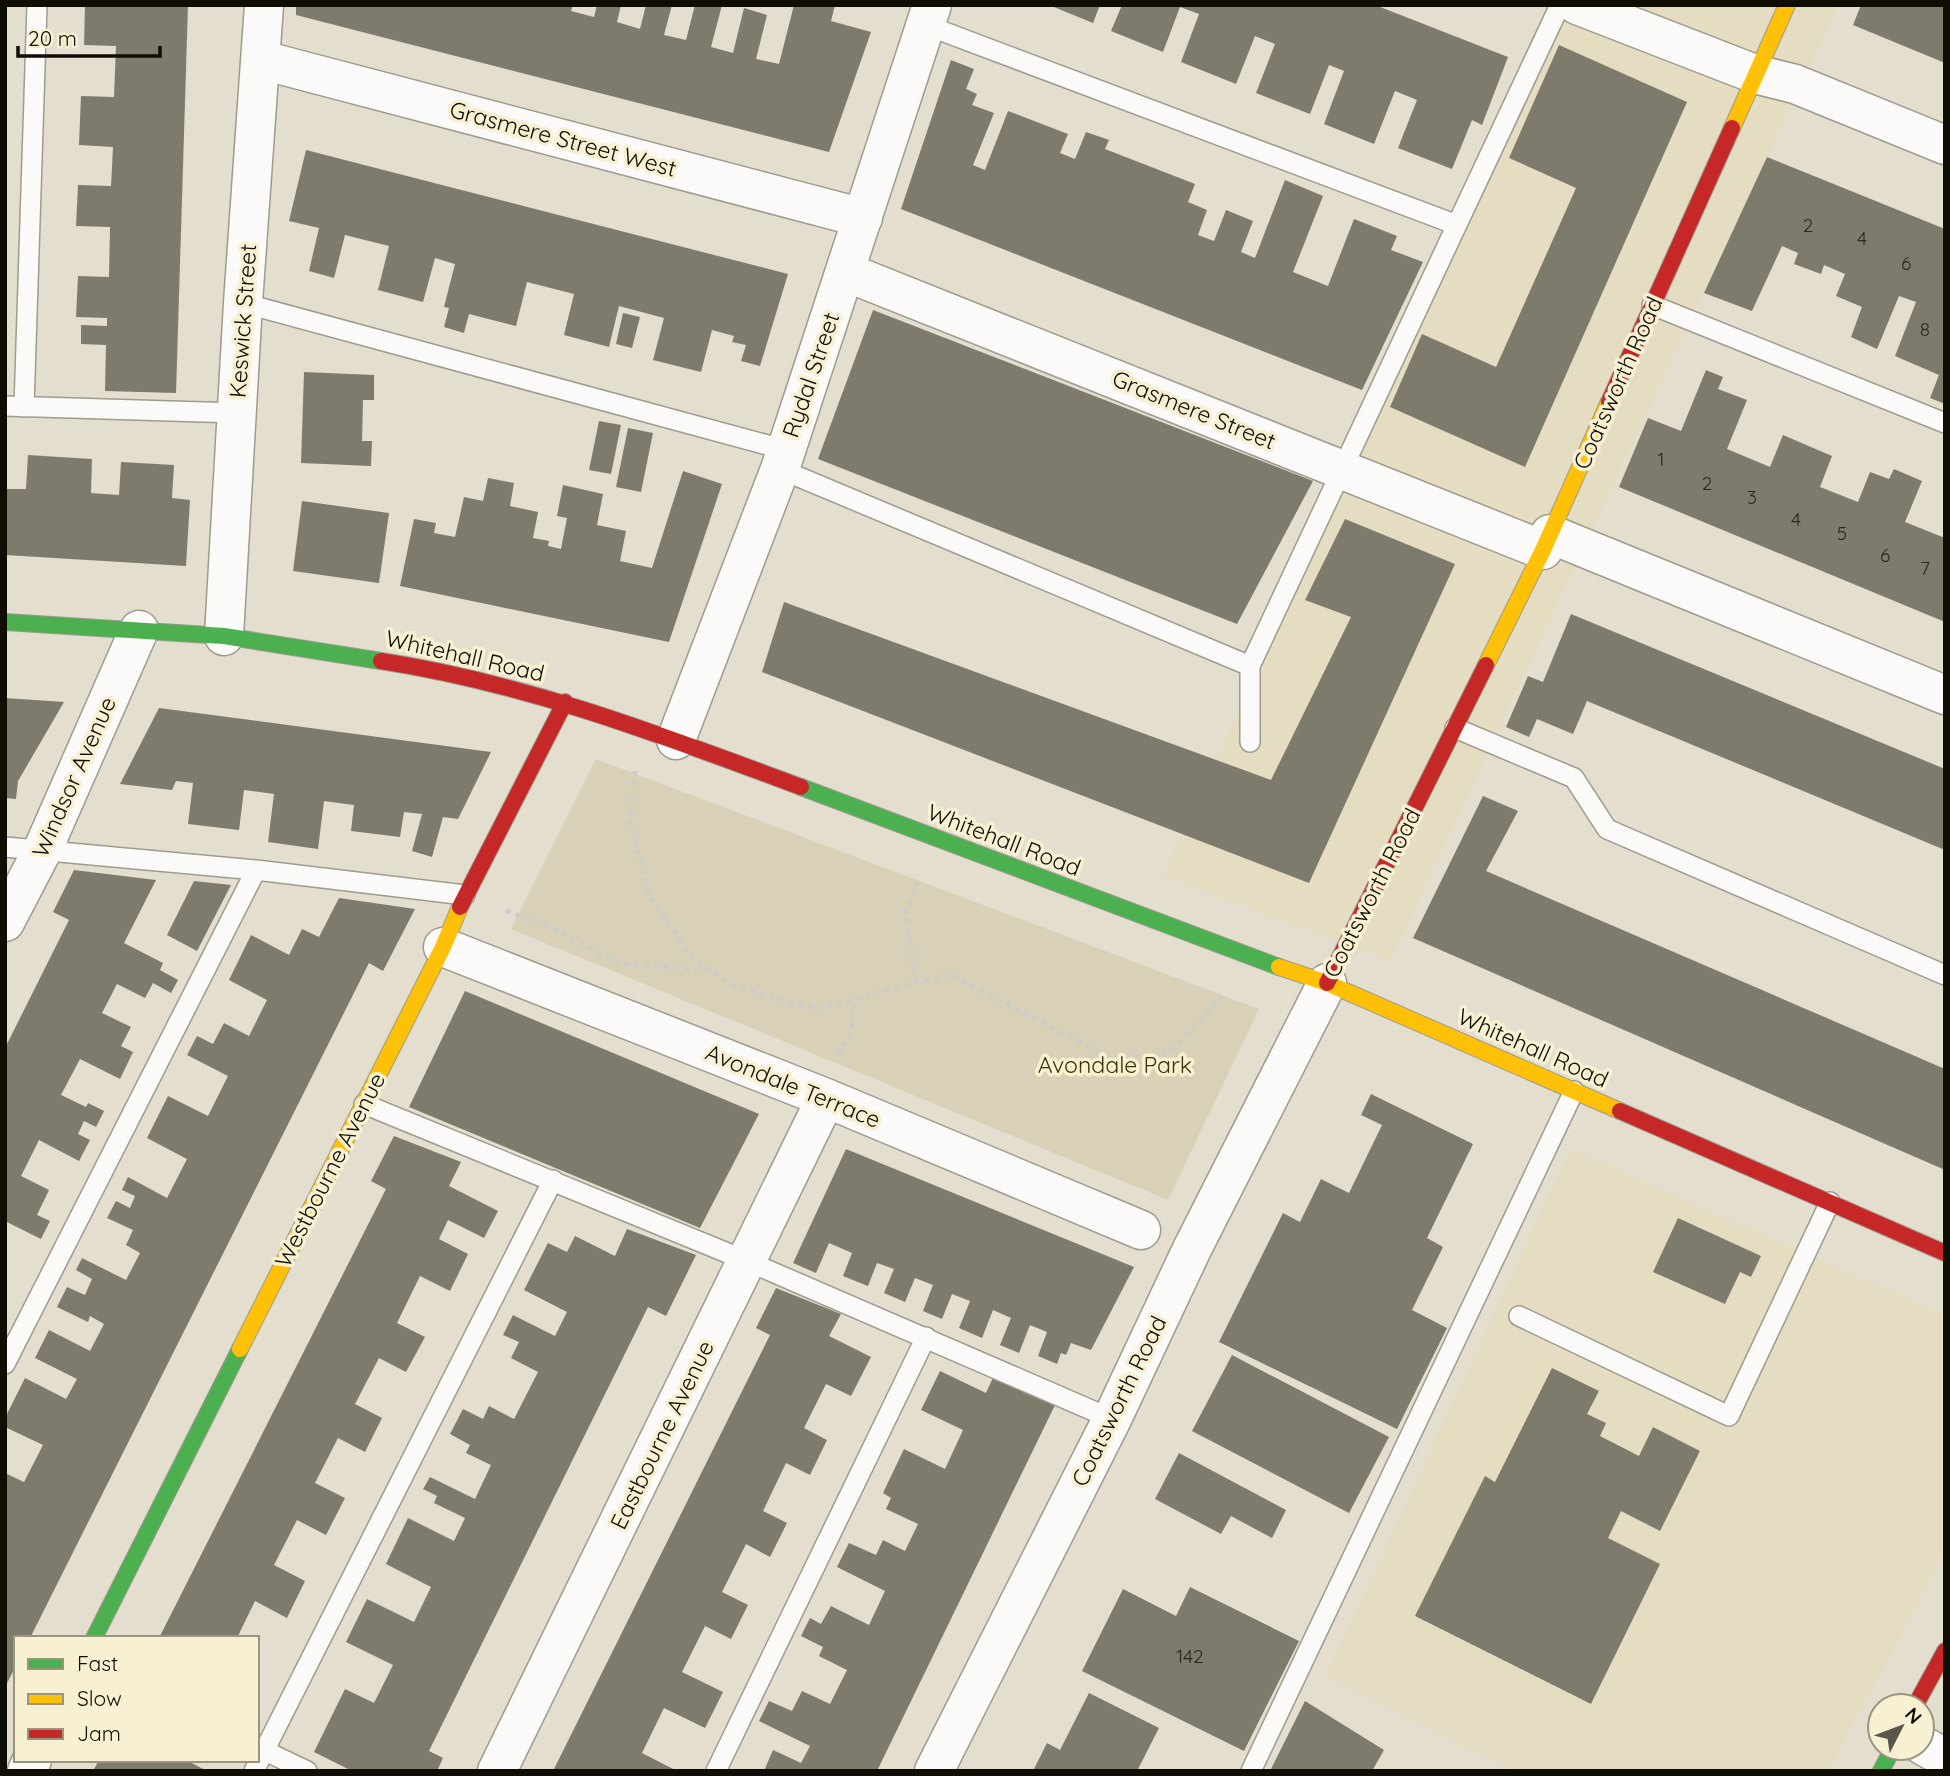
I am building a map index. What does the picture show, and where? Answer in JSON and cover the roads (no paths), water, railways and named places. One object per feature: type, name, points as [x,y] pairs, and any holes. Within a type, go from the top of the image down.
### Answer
[{"type":"street","name":"Keswick Street","points":[[224,636],[243,303],[264,5]]},
{"type":"street","points":[[1577,5],[1755,74],[1795,83],[1945,145]]},
{"type":"street","name":"Coatsworth Road","points":[[934,1771],[1112,1419],[1192,1249],[1547,542],[1787,5]]},
{"type":"street","name":"Rydal Street","points":[[676,740],[783,459],[929,15]]},
{"type":"street","name":"Grasmere Street West","points":[[262,60],[863,218]]},
{"type":"street","name":"Grasmere Street","points":[[846,272],[1342,469],[1547,542],[1945,695]]},
{"type":"street","name":"Whitehall Road","points":[[5,622],[224,636],[440,670],[565,702],[676,740],[1256,960],[1327,983],[1945,1253]]},
{"type":"street","name":"Windsor Avenue","points":[[5,922],[43,849],[139,630]]},
{"type":"street","name":"Westbourne Avenue","points":[[95,1636],[443,947],[465,895],[565,702]]},
{"type":"street","name":"Avondale Terrace","points":[[443,947],[811,1092],[1141,1230]]},
{"type":"street","name":"Eastbourne Avenue","points":[[497,1771],[747,1261],[811,1092]]},
{"type":"street","points":[[1923,1692],[1945,1651]]},
{"type":"lane","points":[[37,5],[15,406],[237,413]]},
{"type":"lane","points":[[1250,742],[1250,666],[1560,5]]},
{"type":"lane","points":[[929,15],[1457,225]]},
{"type":"lane","points":[[243,303],[783,459],[1250,666]]},
{"type":"lane","points":[[1652,305],[1945,423]]},
{"type":"lane","points":[[1455,728],[1574,778],[1607,829],[1945,975]]},
{"type":"lane","points":[[5,847],[256,870],[465,895]]},
{"type":"lane","points":[[5,1364],[256,870]]},
{"type":"lane","points":[[1251,1771],[1574,1091]]},
{"type":"lane","points":[[364,1104],[747,1261],[1112,1419]]},
{"type":"lane","points":[[306,1771],[261,1749],[553,1180]]},
{"type":"lane","points":[[1519,1317],[1729,1416],[1830,1202]]},
{"type":"lane","points":[[716,1771],[926,1337]]},
{"type":"park label","name":"Avondale Park","points":[[1115,1065]]}]
